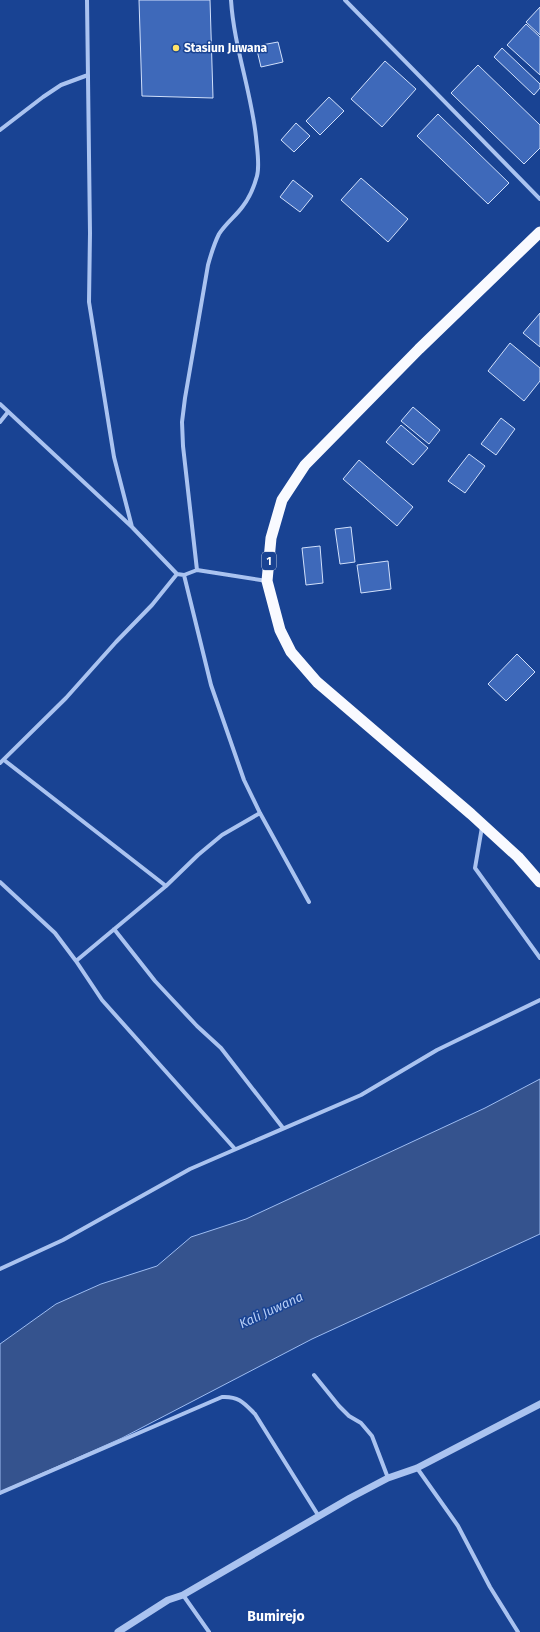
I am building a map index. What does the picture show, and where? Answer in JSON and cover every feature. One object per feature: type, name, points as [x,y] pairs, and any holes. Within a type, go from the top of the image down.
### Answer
[{"type":"highway","name":"1","points":[[540,232],[419,349],[305,465],[282,500],[272,538],[267,581],[280,630],[291,652],[317,682],[518,857],[540,882]]},
{"type":"street","points":[[87,0],[90,233],[89,302],[114,456],[132,528]]},
{"type":"street","points":[[197,570],[183,446],[182,422],[185,398],[208,265],[213,248],[227,224],[252,193],[258,174],[253,111],[233,25],[231,0]]},
{"type":"street","points":[[345,0],[540,199]]},
{"type":"street","points":[[0,130],[61,85],[88,75]]},
{"type":"street","points":[[0,404],[132,528],[177,574],[184,575],[197,570],[267,581]]},
{"type":"street","points":[[0,422],[8,412]]},
{"type":"street","points":[[0,763],[66,698],[116,642],[152,606],[177,574]]},
{"type":"street","points":[[184,575],[211,685],[244,780],[260,813],[309,902]]},
{"type":"street","points":[[4,760],[166,886]]},
{"type":"street","points":[[76,960],[166,886],[198,855],[222,835],[260,813]]},
{"type":"street","points":[[482,825],[474,868],[540,958]]},
{"type":"street","points":[[0,882],[55,933],[76,960],[102,1000],[235,1149]]},
{"type":"street","points":[[114,930],[155,981],[197,1026],[221,1048],[283,1128]]},
{"type":"street","points":[[0,1269],[63,1240],[190,1169],[361,1095],[437,1050],[540,1000]]},
{"type":"street","points":[[314,1375],[339,1406],[349,1416],[361,1423],[372,1436],[388,1478]]},
{"type":"street","points":[[0,1493],[222,1396],[232,1396],[242,1401],[255,1414],[318,1515]]},
{"type":"street","points":[[118,1632],[168,1600],[183,1595],[318,1515],[388,1478],[417,1468],[540,1404]]},
{"type":"street","points":[[417,1468],[458,1526],[490,1587],[518,1632]]},
{"type":"street","points":[[183,1595],[209,1632]]},
{"type":"water","name":"Kali Juwana","points":[[540,1079],[540,1234],[312,1339],[122,1438],[0,1492],[0,1344],[56,1304],[101,1284],[157,1266],[191,1237],[246,1219],[485,1108]]},
{"type":"building","name":"Stasiun Juwana","points":[[139,0],[210,0],[213,98],[142,96]]},
{"type":"building","points":[[540,7],[540,35],[526,22]]},
{"type":"building","points":[[526,24],[540,37],[540,75],[507,45]]},
{"type":"building","points":[[278,42],[283,62],[261,67],[256,46]]},
{"type":"building","points":[[502,48],[540,84],[540,88],[534,95],[494,57]]},
{"type":"building","points":[[385,61],[416,89],[382,127],[351,99]]},
{"type":"building","points":[[478,65],[540,125],[540,148],[524,164],[451,93]]},
{"type":"building","points":[[329,97],[344,111],[320,135],[306,121]]},
{"type":"building","points":[[438,114],[509,183],[488,204],[417,136]]},
{"type":"building","points":[[296,123],[310,136],[294,152],[281,140]]},
{"type":"building","points":[[361,178],[408,219],[388,242],[341,200]]},
{"type":"building","points":[[293,180],[313,196],[300,212],[280,197]]},
{"type":"building","points":[[540,313],[540,347],[523,333]]},
{"type":"building","points":[[510,343],[540,368],[540,381],[524,401],[488,371]]},
{"type":"building","points":[[413,407],[440,430],[429,444],[401,421]]},
{"type":"building","points":[[501,418],[515,429],[496,455],[481,444]]},
{"type":"building","points":[[401,425],[428,448],[413,465],[386,442]]},
{"type":"building","points":[[469,454],[485,466],[465,493],[448,481]]},
{"type":"building","points":[[359,460],[413,507],[397,526],[343,479]]},
{"type":"building","points":[[351,527],[355,562],[340,564],[335,529]]},
{"type":"building","points":[[320,546],[323,583],[306,585],[302,548]]},
{"type":"building","points":[[388,561],[391,589],[361,593],[357,565]]},
{"type":"building","points":[[517,654],[535,672],[506,701],[488,684]]},
{"type":"place","name":"Stasiun Juwana","points":[[176,48]]},
{"type":"district","name":"Bumirejo","points":[[276,1616]]}]
